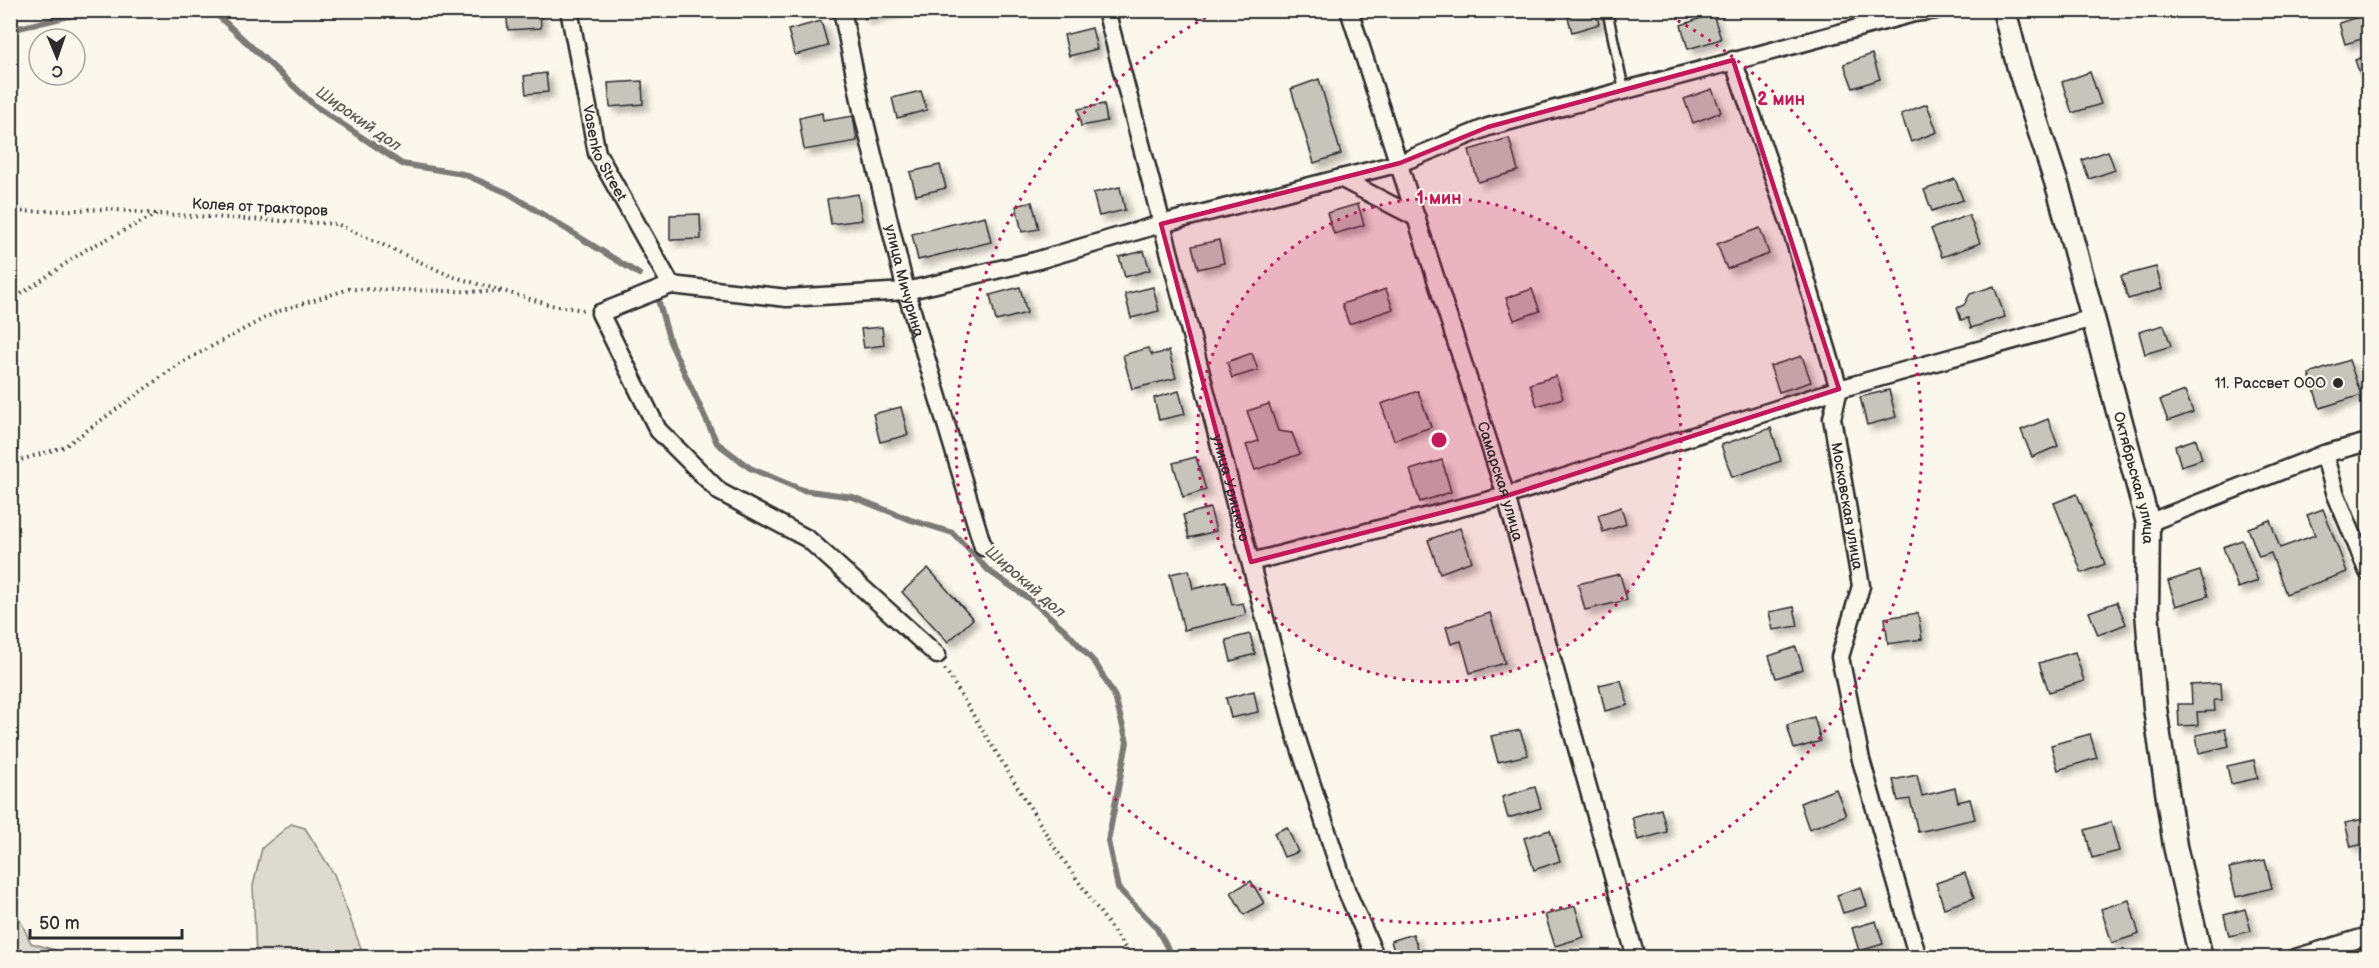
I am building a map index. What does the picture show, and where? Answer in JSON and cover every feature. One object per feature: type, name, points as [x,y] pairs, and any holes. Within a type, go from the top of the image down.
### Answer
[{"type":"main road","name":"Октябрьская улица","points":[[2004,10],[2019,68],[2059,191],[2148,523],[2147,612],[2155,708],[2175,846],[2201,957]]},
{"type":"street","name":"Vasenko Street","points":[[569,10],[597,153],[671,285]]},
{"type":"street","name":"улица Мичурина","points":[[842,10],[862,110],[906,291],[982,547]]},
{"type":"street","name":"улица Урицкого","points":[[1106,10],[1295,733],[1347,892],[1376,957]]},
{"type":"street","name":"Самарская улица","points":[[1349,10],[1506,496],[1636,957]]},
{"type":"street","points":[[937,655],[808,539],[720,492],[657,430],[600,313],[671,285],[787,298],[906,291],[1035,261],[1161,224],[1400,163],[1488,127],[1733,60],[1914,13],[1936,10]]},
{"type":"street","points":[[1733,60],[1789,222],[1839,389]]},
{"type":"street","points":[[1340,178],[1417,218]]},
{"type":"street","points":[[1251,562],[1506,496],[1839,389],[2093,318]]},
{"type":"street","name":"Московская улица","points":[[1839,389],[1832,418],[1861,586],[1840,657],[1861,760],[1918,957]]},
{"type":"street","points":[[2148,523],[2324,454],[2368,442]]},
{"type":"street","points":[[2324,454],[2336,495],[2368,572]]},
{"type":"street","points":[[2295,957],[2368,936]]},
{"type":"lane","points":[[1607,10],[1624,90]]},
{"type":"path","name":"Колея от тракторов","points":[[10,212],[108,209],[157,214],[338,224],[451,276],[551,305],[600,313]]},
{"type":"path","points":[[10,297],[18,296],[87,249],[157,214]]},
{"type":"path","points":[[10,463],[64,447],[179,364],[276,312],[349,289],[506,293]]},
{"type":"path","points":[[937,655],[1055,848],[1132,957]]},
{"type":"highlighted area","points":[[1733,60],[1839,389],[1506,496],[1251,562],[1161,224],[1400,163],[1488,127]]},
{"type":"shaded area","points":[[291,824],[305,828],[334,874],[364,957],[256,957],[253,886],[262,848]]},
{"type":"shaded area","points":[[11,901],[31,943],[79,957],[11,957]]},
{"type":"building","points":[[506,10],[540,10],[541,28],[508,30]]},
{"type":"building","points":[[862,10],[895,10],[865,19]]},
{"type":"building","points":[[1566,10],[1595,10],[1599,24],[1572,32]]},
{"type":"building","points":[[1713,14],[1721,39],[1688,49],[1681,25]]},
{"type":"building","points":[[2367,14],[2368,37],[2345,44],[2339,23]]},
{"type":"building","points":[[821,21],[828,46],[795,55],[788,30]]},
{"type":"building","points":[[1092,28],[1097,49],[1069,56],[1064,35]]},
{"type":"building","points":[[1872,54],[1880,79],[1853,88],[1844,64]]},
{"type":"building","points":[[2368,55],[2368,88],[2365,89],[2355,60]]},
{"type":"building","points":[[2090,72],[2101,104],[2072,113],[2062,82]]},
{"type":"building","points":[[546,73],[548,92],[526,94],[524,76]]},
{"type":"building","points":[[1319,79],[1341,154],[1314,163],[1291,89]]},
{"type":"building","points":[[642,81],[643,104],[610,107],[608,83]]},
{"type":"building","points":[[1712,89],[1721,112],[1693,123],[1684,99]]},
{"type":"building","points":[[921,91],[927,110],[897,118],[892,98]]},
{"type":"building","points":[[1104,104],[1107,121],[1081,126],[1078,109]]},
{"type":"building","points":[[1927,104],[1937,132],[1911,142],[1901,114]]},
{"type":"building","points":[[822,113],[823,121],[853,116],[857,141],[804,150],[799,118]]},
{"type":"building","points":[[1509,138],[1518,171],[1478,182],[1469,150]]},
{"type":"building","points":[[2108,151],[2115,170],[2089,179],[2082,160]]},
{"type":"building","points":[[940,165],[946,188],[916,195],[910,172]]},
{"type":"building","points":[[1955,179],[1963,200],[1932,211],[1924,190]]},
{"type":"building","points":[[1120,187],[1125,210],[1099,216],[1093,193]]},
{"type":"building","points":[[858,194],[862,220],[831,224],[827,199]]},
{"type":"building","points":[[1032,202],[1039,229],[1022,232],[1016,206]]},
{"type":"building","points":[[1358,204],[1364,225],[1334,234],[1327,213]]},
{"type":"building","points":[[700,214],[701,239],[670,240],[670,215]]},
{"type":"building","points":[[1969,215],[1980,243],[1942,257],[1931,229]]},
{"type":"building","points":[[985,216],[991,242],[918,260],[912,234]]},
{"type":"building","points":[[1760,228],[1769,254],[1727,269],[1717,244]]},
{"type":"building","points":[[1219,240],[1224,263],[1198,269],[1192,246]]},
{"type":"building","points":[[1144,251],[1150,270],[1125,277],[1119,257]]},
{"type":"building","points":[[2156,267],[2162,289],[2128,299],[2121,276]]},
{"type":"building","points":[[1994,286],[2005,317],[1971,328],[1968,318],[1961,320],[1957,308],[1964,305],[1970,294]]},
{"type":"building","points":[[1020,287],[1027,313],[996,321],[990,295]]},
{"type":"building","points":[[1153,287],[1159,311],[1131,318],[1125,294]]},
{"type":"building","points":[[1386,289],[1393,309],[1349,324],[1342,304]]},
{"type":"building","points":[[1532,289],[1540,311],[1514,320],[1506,298]]},
{"type":"building","points":[[2164,325],[2171,346],[2145,354],[2139,332]]},
{"type":"building","points":[[882,327],[884,345],[864,348],[861,329]]},
{"type":"building","points":[[1148,348],[1152,355],[1169,351],[1176,378],[1132,389],[1123,355]]},
{"type":"building","points":[[1252,353],[1258,370],[1232,378],[1227,362]]},
{"type":"building","points":[[1802,356],[1811,382],[1779,392],[1770,366]]},
{"type":"building","points":[[2349,360],[2361,395],[2320,408],[2309,374]]},
{"type":"building","points":[[1556,376],[1563,398],[1537,406],[1530,384]]},
{"type":"building","points":[[1889,390],[1896,417],[1867,425],[1860,397]]},
{"type":"building","points":[[1179,391],[1185,414],[1159,420],[1154,398]]},
{"type":"building","points":[[1418,391],[1431,427],[1394,440],[1381,404]]},
{"type":"building","points":[[2185,391],[2193,412],[2168,421],[2160,400]]},
{"type":"building","points":[[1269,404],[1278,431],[1292,433],[1300,454],[1255,470],[1246,445],[1258,441],[1247,411]]},
{"type":"building","points":[[901,407],[908,435],[880,442],[873,414]]},
{"type":"building","points":[[2048,419],[2058,446],[2032,457],[2021,430]]},
{"type":"building","points":[[1771,428],[1781,461],[1732,477],[1721,445]]},
{"type":"building","points":[[2196,439],[2202,459],[2181,466],[2175,446]]},
{"type":"building","points":[[1196,457],[1206,490],[1183,497],[1173,463]]},
{"type":"building","points":[[1442,460],[1451,492],[1420,502],[1410,470]]},
{"type":"building","points":[[2077,494],[2105,564],[2082,573],[2054,503]]},
{"type":"building","points":[[1621,507],[1626,524],[1603,532],[1598,515]]},
{"type":"building","points":[[1210,508],[1216,531],[1189,538],[1183,515]]},
{"type":"building","points":[[2323,509],[2347,572],[2286,594],[2271,553],[2259,557],[2248,528],[2270,520],[2280,548],[2315,535],[2307,515]]},
{"type":"building","points":[[1460,528],[1472,561],[1440,573],[1428,540]]},
{"type":"building","points":[[2242,540],[2258,581],[2238,588],[2223,547]]},
{"type":"building","points":[[928,568],[973,619],[948,642],[902,592]]},
{"type":"building","points":[[1189,570],[1193,589],[1226,581],[1232,605],[1243,603],[1246,615],[1184,630],[1170,574]]},
{"type":"building","points":[[2200,571],[2208,596],[2176,606],[2168,581]]},
{"type":"building","points":[[1620,574],[1627,600],[1585,610],[1578,584]]},
{"type":"building","points":[[2117,602],[2126,624],[2098,635],[2089,612]]},
{"type":"building","points":[[1794,607],[1798,626],[1773,630],[1769,612]]},
{"type":"building","points":[[1490,613],[1505,663],[1470,673],[1461,641],[1451,644],[1446,627]]},
{"type":"building","points":[[1918,613],[1922,639],[1888,644],[1885,618]]},
{"type":"building","points":[[1250,634],[1255,654],[1231,661],[1226,640]]},
{"type":"building","points":[[1796,647],[1803,669],[1776,678],[1769,656]]},
{"type":"building","points":[[2075,652],[2084,681],[2049,692],[2039,663]]},
{"type":"building","points":[[1621,680],[1628,705],[1605,711],[1599,685]]},
{"type":"building","points":[[2221,683],[2222,700],[2214,700],[2215,711],[2197,712],[2198,725],[2179,726],[2178,704],[2192,704],[2191,685]]},
{"type":"building","points":[[1254,691],[1258,712],[1231,718],[1226,698]]},
{"type":"building","points":[[1814,717],[1821,741],[1794,749],[1787,725]]},
{"type":"building","points":[[2225,729],[2229,746],[2199,753],[2196,735]]},
{"type":"building","points":[[1520,730],[1528,755],[1498,762],[1491,736]]},
{"type":"building","points":[[2090,734],[2097,758],[2058,770],[2051,745]]},
{"type":"building","points":[[2254,760],[2258,778],[2231,784],[2227,766]]},
{"type":"building","points":[[1917,775],[1922,796],[1955,788],[1958,802],[1970,799],[1975,819],[1918,832],[1910,799],[1898,801],[1893,780]]},
{"type":"building","points":[[1535,787],[1541,808],[1508,818],[1502,797]]},
{"type":"building","points":[[1836,789],[1846,815],[1809,829],[1800,803]]},
{"type":"building","points":[[1661,809],[1667,832],[1638,840],[1632,817]]},
{"type":"building","points":[[2368,818],[2368,843],[2351,847],[2345,823]]},
{"type":"building","points":[[2111,822],[2119,851],[2092,858],[2085,830]]},
{"type":"building","points":[[1287,827],[1298,852],[1284,857],[1274,833]]},
{"type":"building","points":[[1550,830],[1560,861],[1534,870],[1524,838]]},
{"type":"building","points":[[2265,860],[2272,888],[2236,897],[2229,868]]},
{"type":"building","points":[[1965,873],[1974,898],[1944,908],[1936,883]]},
{"type":"building","points":[[1251,881],[1264,903],[1244,915],[1231,892]]},
{"type":"building","points":[[1861,887],[1867,906],[1843,913],[1837,895]]},
{"type":"building","points":[[2129,900],[2139,934],[2112,943],[2101,909]]},
{"type":"building","points":[[1575,906],[1584,937],[1555,946],[1545,915]]},
{"type":"building","points":[[2245,909],[2251,931],[2229,936],[2224,915]]},
{"type":"building","points":[[1876,921],[1883,944],[1859,951],[1852,928]]},
{"type":"building","points":[[1413,934],[1421,957],[1396,958],[1391,941]]},
{"type":"waterway","name":"Широкий дол","points":[[10,30],[107,10]]},
{"type":"waterway","name":"Широкий дол","points":[[212,10],[315,106],[402,164],[463,174],[508,193],[639,274]]},
{"type":"waterway","name":"Широкий дол","points":[[657,296],[670,342],[717,443],[750,468],[802,490],[853,497],[911,520],[953,533],[989,571],[1031,600],[1066,631],[1096,664],[1115,697],[1127,742],[1108,841],[1118,888],[1156,927],[1173,958]]},
{"type":"place","name":"11. Рассвет ООО","points":[[2338,383]]}]
